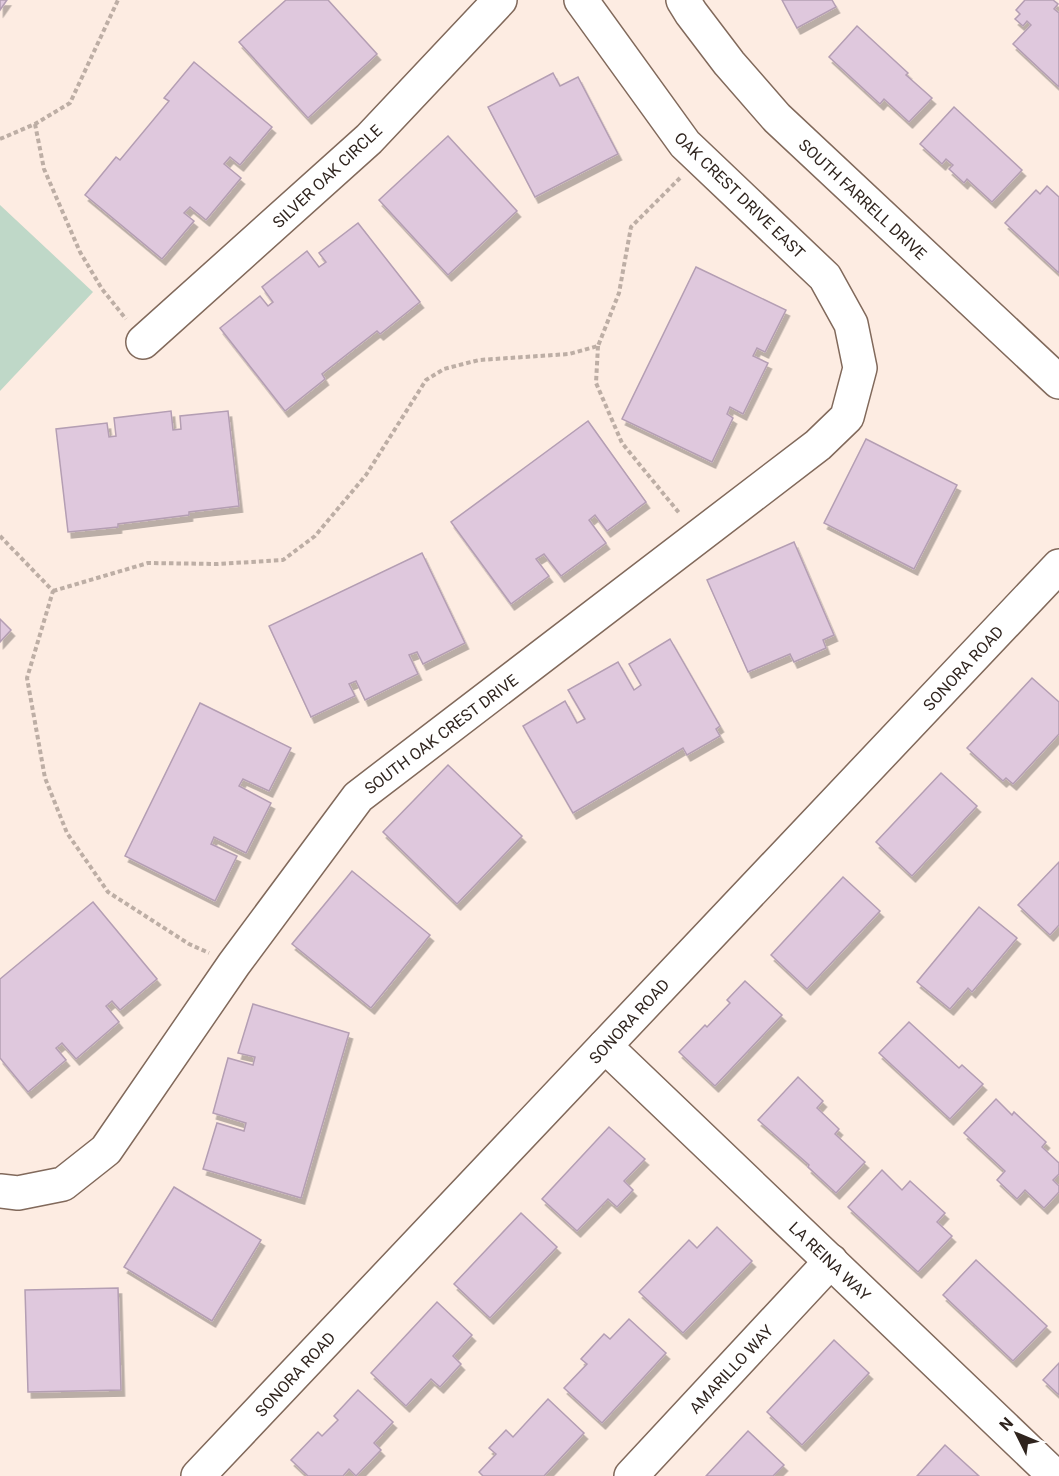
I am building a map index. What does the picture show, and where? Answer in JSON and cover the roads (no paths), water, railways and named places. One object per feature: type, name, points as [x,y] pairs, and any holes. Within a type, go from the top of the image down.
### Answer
[{"type":"street","name":"SILVER OAK CIRCLE","points":[[144,342],[369,139],[500,0]]},
{"type":"street","name":"OAK CREST DRIVE EAST","points":[[581,0],[685,144],[825,276],[851,324],[860,368]]},
{"type":"street","name":"SOUTH FARRELL DRIVE","points":[[683,0],[729,63],[777,118],[1059,382]]},
{"type":"street","name":"SOUTH OAK CREST DRIVE","points":[[9,1192],[63,1184],[106,1150],[234,964],[358,797],[818,445],[847,417],[860,368]]},
{"type":"street","name":"SONORA ROAD","points":[[198,1476],[1059,566]]},
{"type":"street","name":"LA REINA WAY","points":[[605,1046],[1055,1476]]},
{"type":"street","name":"AMARILLO WAY","points":[[631,1476],[831,1261]]}]
